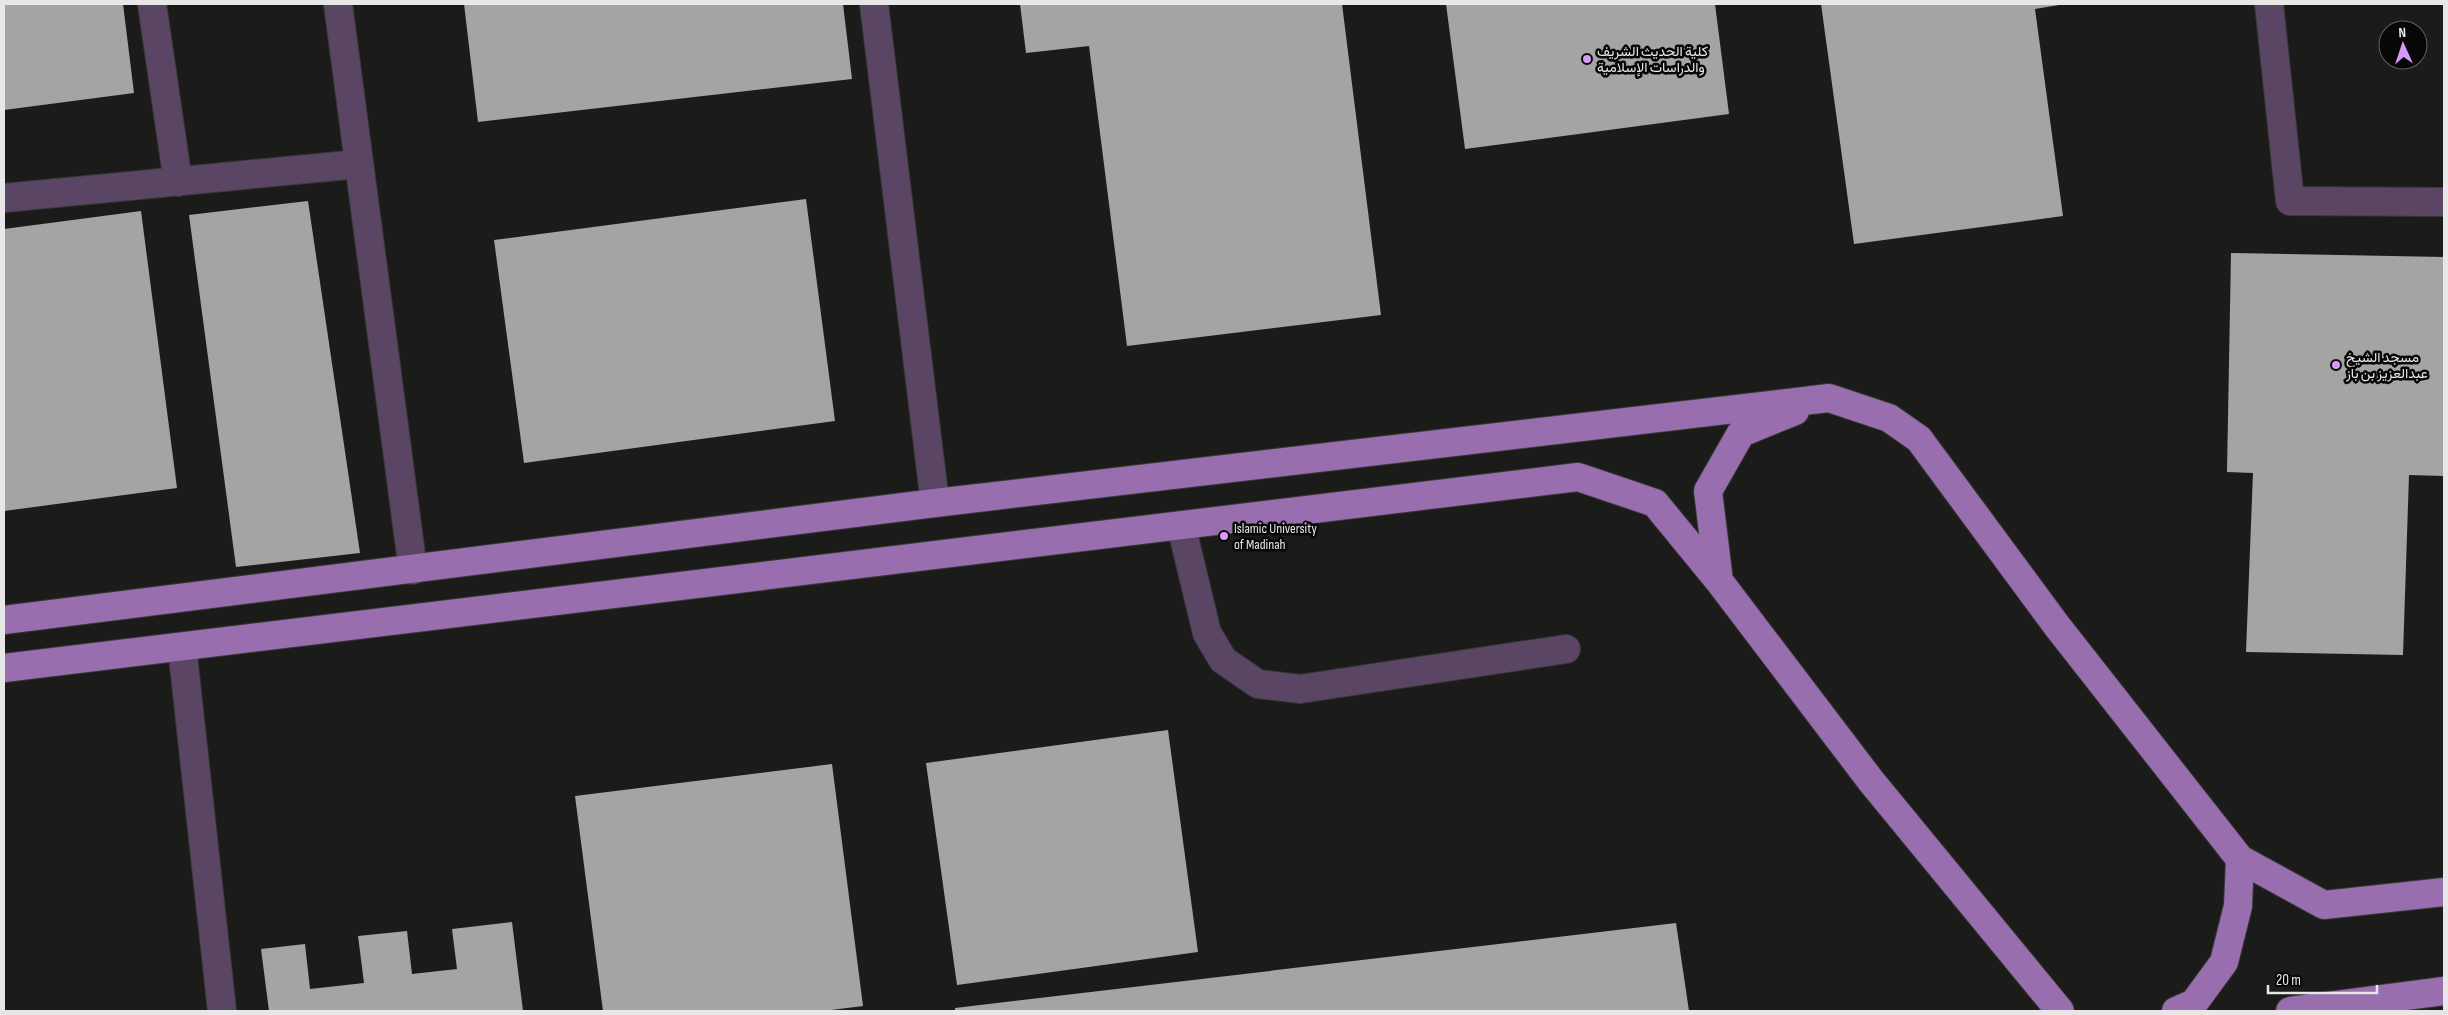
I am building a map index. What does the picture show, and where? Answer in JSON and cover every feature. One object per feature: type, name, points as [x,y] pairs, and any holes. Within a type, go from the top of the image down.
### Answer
[{"type":"main road","points":[[1718,581],[1708,491],[1741,433],[1829,398]]},
{"type":"main road","points":[[4,620],[935,503],[1829,398],[1889,418],[1919,439],[2057,626],[2240,859],[2324,905],[2444,892]]},
{"type":"main road","points":[[4,668],[1578,477],[1655,504],[1718,581],[1871,781],[2060,1011]]},
{"type":"main road","points":[[2176,1011],[2194,1003],[2224,962],[2238,906],[2240,859]]},
{"type":"main road","points":[[2290,1011],[2444,991]]},
{"type":"street","points":[[152,4],[178,182]]},
{"type":"street","points":[[338,4],[413,570]]},
{"type":"street","points":[[874,4],[935,503]]},
{"type":"street","points":[[2269,4],[2290,201],[2444,202]]},
{"type":"street","points":[[4,198],[359,164]]},
{"type":"street","points":[[1181,525],[1207,633],[1223,660],[1258,684],[1300,688],[1566,649]]},
{"type":"street","points":[[182,647],[222,1011]]},
{"type":"building","points":[[4,4],[123,4],[134,93],[4,110]]},
{"type":"building","points":[[464,4],[843,4],[852,79],[478,122]]},
{"type":"building","points":[[1020,4],[1342,4],[1381,315],[1127,346],[1089,46],[1026,53]]},
{"type":"building","name":"كلية الحديث الشريف والدراسات الإسلامية","points":[[1446,4],[1715,4],[1729,114],[1465,149]]},
{"type":"building","points":[[1821,4],[2065,4],[2035,9],[2063,216],[1854,244]]},
{"type":"building","points":[[806,199],[835,421],[524,463],[494,240]]},
{"type":"building","points":[[308,201],[360,553],[236,567],[189,215]]},
{"type":"building","points":[[141,211],[177,488],[4,511],[4,229]]},
{"type":"building","name":"مسجد الشيخ عبدالعزيز بن باز","points":[[2231,253],[2444,257],[2444,476],[2409,475],[2403,655],[2246,652],[2253,473],[2227,472]]},
{"type":"building","points":[[1168,730],[1198,952],[957,985],[926,763]]},
{"type":"building","points":[[832,764],[863,1006],[823,1011],[603,1011],[575,796]]},
{"type":"building","points":[[512,922],[523,1011],[269,1011],[261,949],[305,944],[310,989],[364,983],[358,936],[407,931],[412,974],[457,969],[452,929]]},
{"type":"building","points":[[1676,923],[1689,1011],[955,1011],[955,1008]]},
{"type":"place","name":"كلية الحديث الشريف والدراسات الإسلامية","points":[[1587,59]]},
{"type":"place","name":"مسجد الشيخ عبدالعزيز بن باز","points":[[2336,365]]},
{"type":"place","name":"Islamic University of Madinah","points":[[1224,536]]}]
